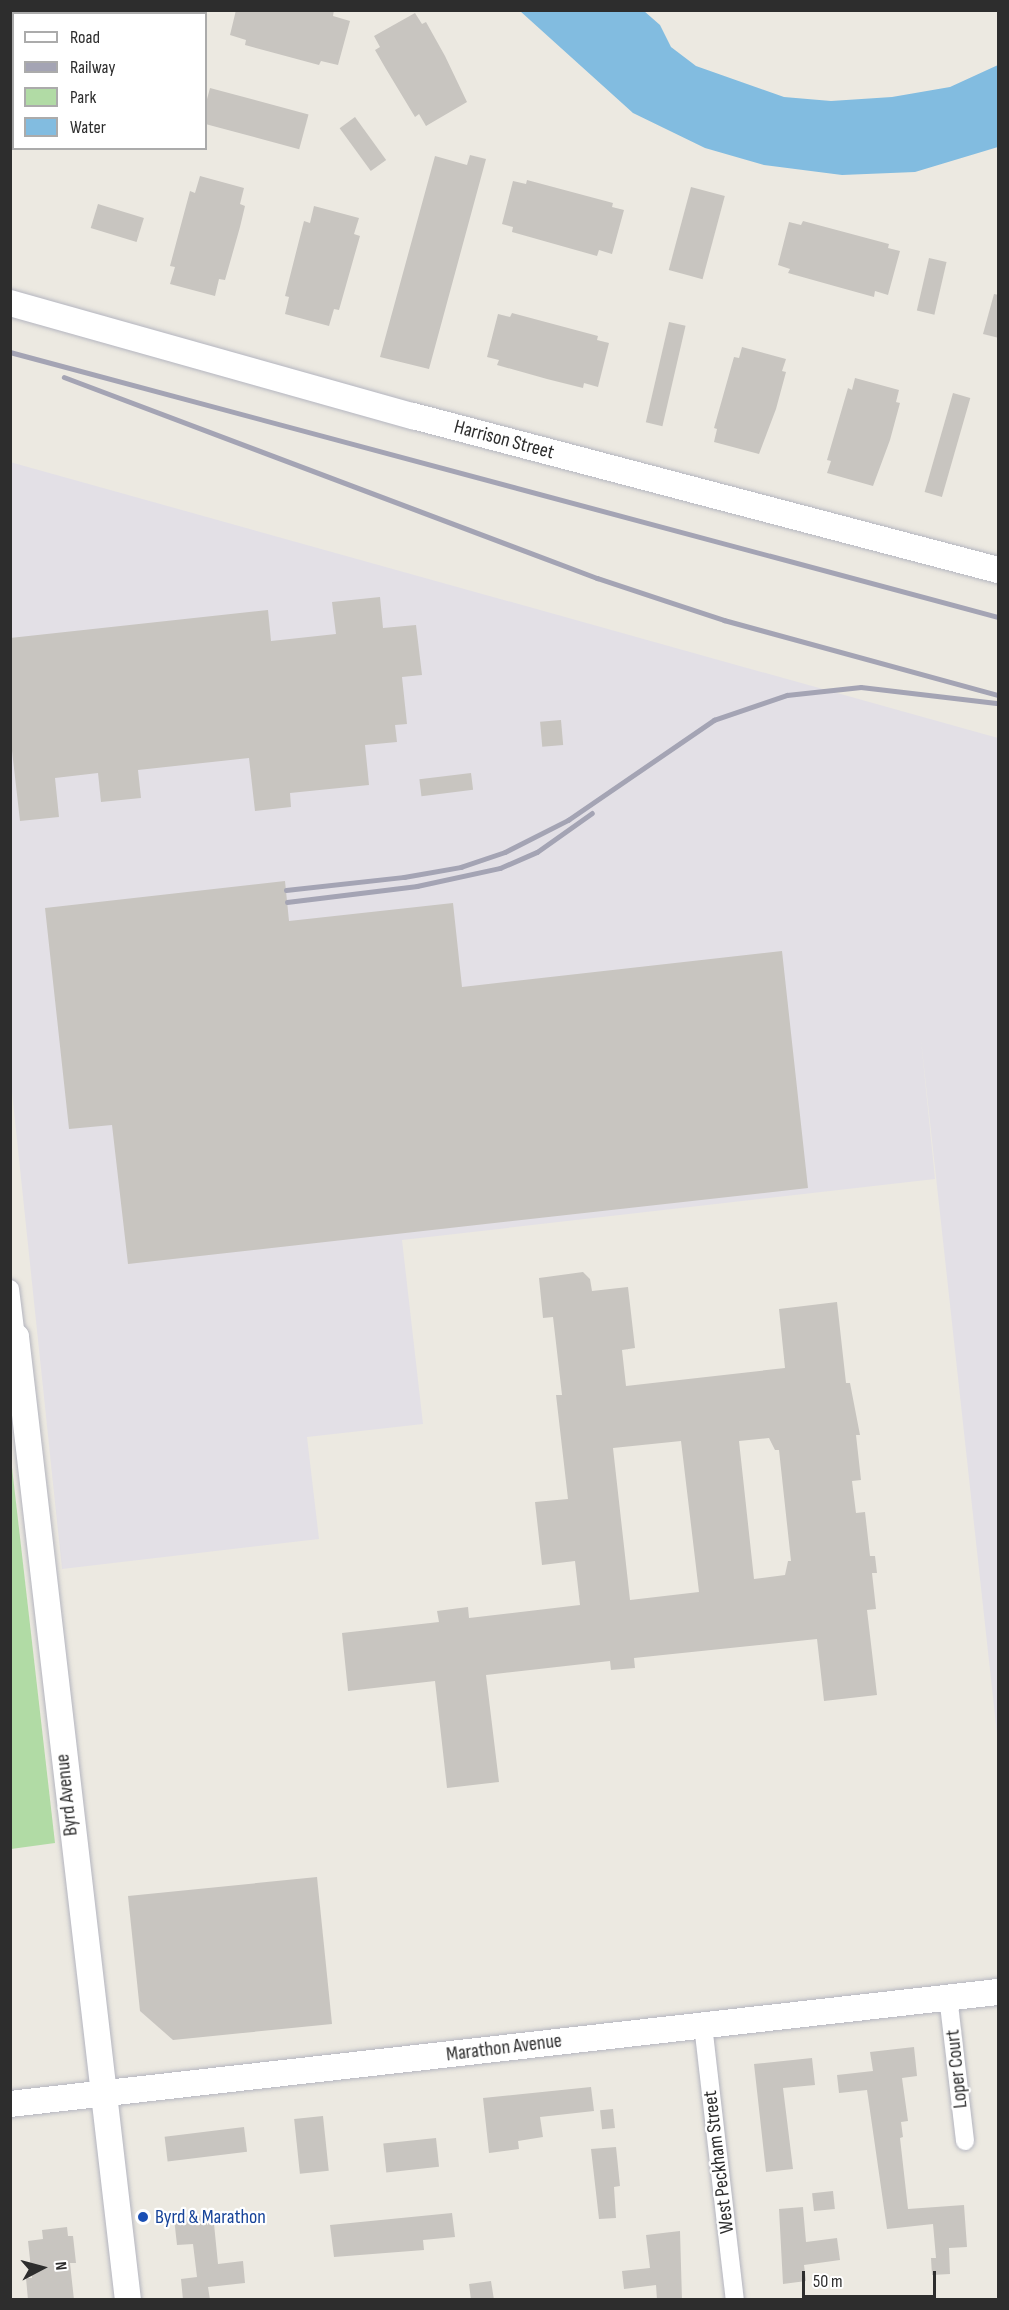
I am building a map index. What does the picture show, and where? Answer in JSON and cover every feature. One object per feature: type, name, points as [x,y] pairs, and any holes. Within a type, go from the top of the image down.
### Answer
[{"type":"street","name":"Harrison Street","points":[[10,303],[413,416],[999,570]]},
{"type":"street","name":"Byrd Avenue","points":[[10,1289],[13,1337],[128,2300]]},
{"type":"street","name":"Marathon Avenue","points":[[10,2104],[999,1992]]},
{"type":"street","name":"Loper Court","points":[[948,1996],[965,2141]]},
{"type":"street","name":"West Peckham Street","points":[[703,2025],[735,2300]]},
{"type":"shaded area","points":[[10,462],[998,738],[998,1743],[921,1040],[935,1179],[402,1240],[423,1424],[307,1437],[319,1539],[62,1569],[10,1073]]},
{"type":"green space","points":[[10,1450],[55,1843],[11,1849],[10,1849]]},
{"type":"water","points":[[520,11],[644,11],[660,25],[671,47],[696,66],[784,97],[831,101],[892,97],[950,87],[998,65],[998,147],[915,172],[842,175],[764,165],[705,148],[633,113]]},
{"type":"building","points":[[236,10],[334,10],[333,16],[350,21],[338,65],[321,61],[319,65],[245,45],[246,40],[230,35]]},
{"type":"building","points":[[415,13],[422,24],[426,22],[467,102],[426,126],[419,114],[415,117],[375,50],[380,47],[374,36]]},
{"type":"building","points":[[210,88],[309,114],[299,149],[207,124],[207,99]]},
{"type":"building","points":[[355,117],[386,160],[371,171],[340,128]]},
{"type":"building","points":[[470,155],[486,159],[429,369],[380,357],[435,156],[467,165]]},
{"type":"building","points":[[200,176],[244,188],[240,204],[245,206],[240,227],[225,280],[219,279],[215,296],[170,284],[175,267],[170,266],[190,191],[195,193]]},
{"type":"building","points":[[527,180],[613,203],[612,207],[624,210],[612,254],[599,250],[597,256],[512,232],[513,227],[502,224],[513,181],[526,184]]},
{"type":"building","points":[[691,187],[725,196],[703,279],[669,270]]},
{"type":"building","points":[[98,204],[144,218],[137,242],[91,228]]},
{"type":"building","points":[[314,206],[359,218],[354,234],[360,236],[339,310],[334,309],[329,326],[285,314],[289,297],[285,296],[304,221],[310,223]]},
{"type":"building","points":[[803,221],[889,244],[888,248],[900,251],[888,295],[875,291],[874,297],[788,273],[790,269],[778,265],[789,222],[801,225]]},
{"type":"building","points":[[929,258],[947,262],[934,315],[917,311]]},
{"type":"building","points":[[994,294],[999,295],[999,338],[983,334]]},
{"type":"building","points":[[512,313],[598,336],[597,340],[609,343],[598,387],[584,383],[583,388],[547,379],[497,365],[499,360],[487,357],[498,314],[510,317]]},
{"type":"building","points":[[669,322],[686,326],[662,426],[646,422]]},
{"type":"building","points":[[742,347],[786,359],[782,371],[786,372],[776,409],[759,454],[714,442],[717,429],[714,428],[734,357],[739,358]]},
{"type":"building","points":[[855,378],[899,390],[896,402],[900,403],[890,440],[873,486],[827,473],[831,461],[827,460],[848,388],[852,390]]},
{"type":"building","points":[[953,393],[970,398],[942,497],[925,492]]},
{"type":"building","points":[[380,597],[383,628],[416,625],[422,675],[402,677],[407,724],[395,725],[397,742],[365,745],[369,785],[290,793],[291,807],[255,811],[249,758],[138,770],[141,798],[101,802],[98,773],[55,778],[59,817],[20,821],[10,733],[10,638],[268,610],[271,641],[336,634],[332,602]]},
{"type":"building","points":[[561,720],[563,745],[542,747],[540,722]]},
{"type":"building","points":[[471,773],[473,790],[421,796],[419,779]]},
{"type":"building","points":[[285,881],[289,921],[453,903],[462,987],[782,951],[808,1188],[128,1264],[112,1125],[69,1129],[45,908]]},
{"type":"building","points":[[583,1272],[590,1279],[592,1291],[628,1287],[635,1348],[622,1350],[626,1386],[785,1368],[779,1309],[837,1302],[846,1383],[850,1383],[860,1435],[856,1435],[861,1480],[852,1481],[856,1513],[865,1512],[870,1556],[875,1556],[877,1573],[872,1573],[876,1609],[867,1610],[877,1695],[824,1701],[817,1639],[634,1658],[635,1668],[611,1670],[610,1661],[486,1675],[499,1782],[447,1788],[435,1681],[348,1691],[342,1633],[439,1622],[437,1611],[468,1607],[469,1618],[580,1605],[575,1561],[542,1565],[535,1502],[568,1499],[556,1395],[562,1395],[553,1317],[543,1318],[539,1278]],"holes":[[[769,1438],[775,1450],[779,1450],[791,1561],[788,1561],[785,1575],[754,1579],[739,1441]],[[681,1441],[699,1592],[630,1600],[613,1448]]]},
{"type":"building","points":[[317,1877],[332,2024],[173,2040],[140,2011],[128,1896]]},
{"type":"building","points":[[914,2047],[917,2076],[902,2078],[908,2121],[901,2122],[903,2137],[900,2138],[908,2209],[964,2205],[967,2247],[949,2248],[950,2274],[932,2275],[931,2258],[936,2258],[933,2224],[887,2229],[867,2090],[839,2093],[837,2075],[873,2071],[870,2052]]},
{"type":"building","points":[[812,2058],[815,2085],[783,2088],[793,2169],[766,2172],[754,2064]]},
{"type":"building","points":[[591,2087],[594,2111],[540,2117],[543,2137],[518,2141],[519,2149],[489,2153],[483,2098]]},
{"type":"building","points":[[613,2109],[615,2128],[602,2129],[600,2110]]},
{"type":"building","points":[[323,2116],[329,2171],[300,2174],[294,2119]]},
{"type":"building","points":[[244,2127],[247,2152],[168,2162],[165,2137]]},
{"type":"building","points":[[436,2138],[439,2167],[386,2172],[383,2144]]},
{"type":"building","points":[[616,2147],[620,2186],[614,2187],[616,2218],[599,2219],[591,2149]]},
{"type":"building","points":[[833,2191],[835,2209],[814,2211],[812,2193]]},
{"type":"building","points":[[803,2207],[806,2242],[837,2238],[840,2260],[804,2265],[806,2281],[783,2284],[779,2209]]},
{"type":"building","points":[[452,2213],[455,2237],[423,2240],[424,2250],[334,2257],[330,2225]]},
{"type":"building","points":[[213,2214],[218,2264],[243,2261],[245,2283],[208,2287],[210,2300],[183,2300],[181,2279],[197,2277],[193,2244],[177,2245],[174,2218]]},
{"type":"building","points":[[67,2227],[68,2236],[73,2236],[76,2263],[70,2263],[74,2300],[28,2300],[26,2278],[32,2278],[28,2241],[43,2239],[42,2230]]},
{"type":"building","points":[[680,2231],[682,2300],[657,2300],[656,2285],[624,2289],[622,2271],[650,2268],[646,2235]]},
{"type":"building","points":[[491,2281],[494,2300],[471,2300],[469,2284]]},
{"type":"railway","points":[[10,352],[998,617]]},
{"type":"railway","points":[[64,377],[597,578],[724,620],[998,695]]},
{"type":"railway","points":[[286,890],[404,877],[461,867],[505,852],[568,820],[714,720],[787,695],[861,687],[998,703]]},
{"type":"railway","points":[[287,902],[417,886],[500,868],[537,852],[592,813]]},
{"type":"place","name":"Byrd & Marathon","points":[[143,2217]]}]
